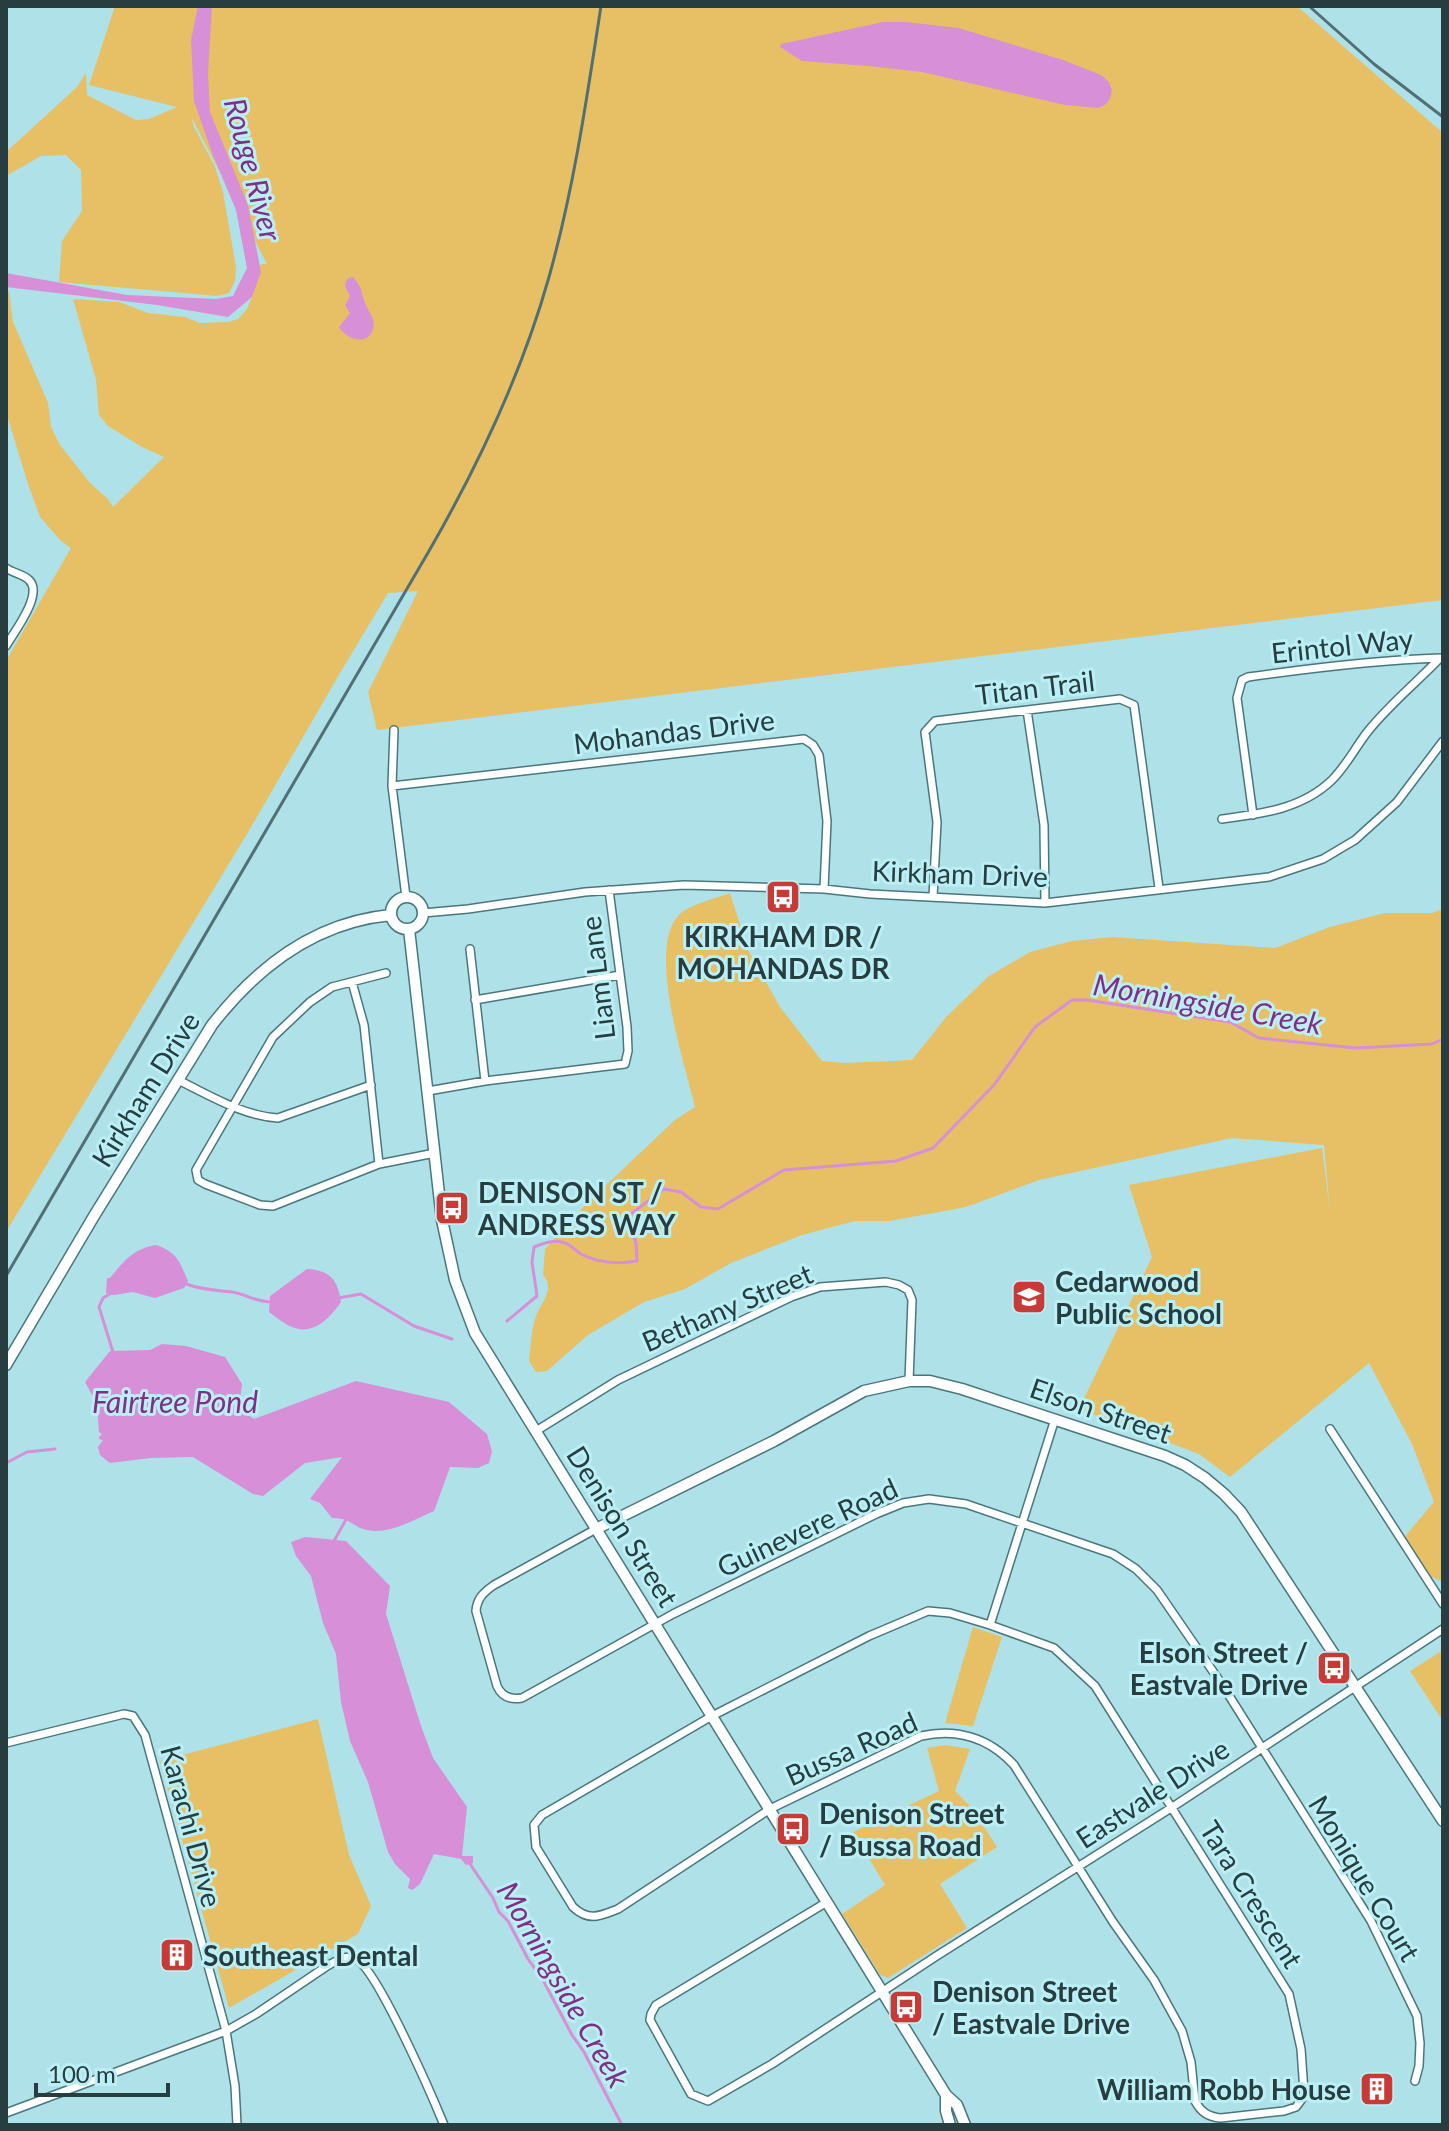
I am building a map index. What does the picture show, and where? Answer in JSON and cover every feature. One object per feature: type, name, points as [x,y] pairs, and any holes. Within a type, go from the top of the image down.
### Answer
[{"type":"street","points":[[6,568],[26,577],[33,584],[34,591],[32,602],[6,646]]},
{"type":"street","points":[[1222,819],[1271,813],[1301,801],[1330,782],[1368,731],[1442,658]]},
{"type":"street","name":"Erintol Way","points":[[1253,815],[1237,698],[1242,680],[1261,675],[1442,658]]},
{"type":"street","name":"Titan Trail","points":[[933,897],[937,822],[925,732],[935,721],[1120,699],[1134,705],[1159,888]]},
{"type":"street","points":[[1027,710],[1044,825],[1045,903]]},
{"type":"street","points":[[394,730],[392,786],[406,897]]},
{"type":"street","name":"Mohandas Drive","points":[[392,786],[804,739],[813,745],[819,755],[827,821],[824,889]]},
{"type":"street","name":"Kirkham Drive","points":[[423,913],[609,890],[684,885],[824,889],[1045,903],[1269,877],[1323,859],[1355,840],[1397,802],[1443,741]]},
{"type":"street","name":"Liam Lane","points":[[485,1081],[625,1064],[627,1027],[609,890]]},
{"type":"street","points":[[406,897],[419,903],[423,913],[420,923],[409,929],[396,925],[391,910],[396,901],[406,897]]},
{"type":"street","name":"Kirkham Drive","points":[[6,1365],[178,1080],[225,1008],[271,962],[308,940],[348,922],[391,915]]},
{"type":"street","name":"Denison Street","points":[[409,929],[448,1252],[475,1333],[946,2095],[957,2105],[965,2125]]},
{"type":"street","points":[[428,1091],[485,1081],[470,949]]},
{"type":"street","points":[[386,973],[332,987],[310,1002],[273,1037],[196,1170],[198,1180],[260,1205],[273,1206],[379,1164],[435,1153]]},
{"type":"street","points":[[475,1000],[620,975]]},
{"type":"street","points":[[352,982],[364,1025],[379,1164]]},
{"type":"street","points":[[178,1080],[265,1118],[278,1118],[371,1085]]},
{"type":"street","name":"Bethany Street","points":[[536,1431],[618,1380],[791,1297],[820,1287],[886,1282],[908,1290],[912,1300],[909,1381]]},
{"type":"street","name":"Elson Street","points":[[596,1529],[774,1441],[864,1391],[909,1381],[930,1381],[962,1389],[1165,1456],[1205,1478],[1224,1494],[1251,1526],[1443,1821]]},
{"type":"street","points":[[990,1625],[1055,1419]]},
{"type":"street","points":[[1330,1429],[1443,1604]]},
{"type":"street","name":"Guinevere Road","points":[[596,1529],[494,1585],[477,1603],[476,1611],[500,1693],[513,1700],[522,1698],[655,1624],[876,1514],[903,1503],[929,1499],[966,1504],[1089,1545],[1113,1554],[1136,1569],[1157,1590],[1262,1749]]},
{"type":"street","points":[[712,1716],[869,1636],[928,1611],[950,1613],[1054,1648],[1095,1686],[1171,1808]]},
{"type":"street","name":"Eastvale Drive","points":[[827,1902],[656,2005],[650,2020],[691,2094],[708,2101],[772,2064],[1443,1629]]},
{"type":"street","name":"Karachi Drive","points":[[6,1743],[124,1714],[133,1716],[145,1735],[226,2031],[235,2086],[237,2125]]},
{"type":"street","name":"Bussa Road","points":[[712,1716],[548,1810],[534,1825],[536,1847],[581,1915],[600,1916],[618,1909],[770,1809],[912,1740],[939,1733],[958,1734],[985,1742],[1014,1765],[1078,1867]]},
{"type":"street","name":"Monique Court","points":[[1262,1749],[1371,1921],[1408,1996],[1417,2016],[1420,2043],[1415,2081]]},
{"type":"street","name":"Tara Crescent","points":[[1078,1867],[1154,1980],[1182,2031],[1191,2062],[1195,2101],[1205,2114],[1221,2118],[1296,2107],[1304,2092],[1301,2049],[1289,1994],[1171,1808]]},
{"type":"street","points":[[6,2113],[226,2031],[339,1959],[350,1957],[359,1960],[381,1992],[444,2125]]},
{"type":"street","name":"Denison Street","points":[[946,2095],[950,2125]]},
{"type":"shaded area","points":[[115,6],[1297,6],[1443,133],[1443,600],[377,730],[368,692],[418,591],[388,593],[250,829],[6,1232],[6,661],[71,548],[40,517],[6,412],[6,291],[9,291],[13,322],[48,403],[51,427],[60,445],[113,507],[164,457],[108,426],[99,415],[96,380],[73,299],[119,302],[148,313],[185,317],[200,323],[228,322],[238,319],[247,309],[252,297],[252,270],[267,264],[192,118],[223,192],[236,267],[235,281],[229,293],[217,296],[59,282],[62,241],[82,211],[81,170],[66,155],[41,156],[6,176],[6,152],[77,87],[86,73],[87,95],[136,120],[149,119],[177,107],[89,85]]},
{"type":"shaded area","points":[[730,893],[748,950],[780,1007],[822,1061],[845,1063],[912,1060],[947,1016],[989,976],[1030,952],[1072,941],[1112,937],[1275,948],[1330,927],[1385,913],[1432,913],[1443,909],[1443,1582],[1421,1572],[1405,1551],[1406,1535],[1434,1502],[1412,1444],[1369,1363],[1230,1477],[1199,1454],[1079,1409],[1152,1257],[1129,1185],[1322,1148],[1330,1212],[1324,1145],[1232,1138],[1039,1180],[966,1207],[890,1221],[855,1221],[802,1235],[731,1263],[685,1289],[644,1302],[588,1335],[547,1371],[536,1372],[529,1361],[534,1321],[548,1290],[543,1275],[545,1249],[585,1205],[675,1120],[695,1107],[671,1007],[666,953],[670,931],[683,911]]},
{"type":"shaded area","points":[[973,1627],[1002,1637],[973,1726],[945,1723]]},
{"type":"shaded area","points":[[1443,1650],[1443,1721],[1410,1671]]},
{"type":"shaded area","points":[[318,1719],[349,1855],[371,1906],[358,1934],[229,2008],[160,1761]]},
{"type":"shaded area","points":[[945,1745],[970,1749],[955,1791],[971,1807],[997,1847],[940,1884],[967,1928],[888,1978],[880,1975],[842,1914],[885,1885],[853,1832],[939,1791],[927,1748]]},
{"type":"water","points":[[198,6],[212,6],[208,73],[210,112],[248,205],[261,272],[252,297],[228,317],[6,287],[6,273],[127,295],[216,299],[233,296],[247,268],[236,210],[194,101],[191,40]]},
{"type":"water","points":[[883,22],[959,28],[1063,60],[1101,75],[1112,90],[1110,99],[1098,108],[1065,105],[922,72],[802,61],[780,47],[781,44]]},
{"type":"water","points":[[353,277],[374,322],[370,335],[361,339],[351,338],[339,327],[350,313],[345,305],[349,296],[345,284],[348,278]]},
{"type":"water","points":[[156,1245],[177,1258],[188,1281],[184,1288],[155,1298],[133,1292],[106,1293],[107,1278],[135,1252]]},
{"type":"water","points":[[307,1269],[322,1271],[332,1278],[341,1302],[320,1324],[300,1329],[269,1312],[270,1296]]},
{"type":"water","name":"Fairtree Pond","points":[[162,1344],[186,1346],[225,1357],[242,1384],[239,1409],[254,1419],[356,1381],[449,1402],[487,1434],[492,1451],[489,1463],[478,1468],[450,1467],[434,1511],[402,1525],[375,1531],[362,1529],[344,1519],[332,1518],[320,1503],[310,1499],[342,1457],[305,1463],[263,1496],[253,1494],[193,1457],[110,1463],[100,1455],[98,1447],[103,1440],[99,1439],[102,1434],[99,1432],[97,1404],[85,1382],[110,1351],[150,1350]]},
{"type":"water","points":[[305,1537],[346,1541],[390,1586],[386,1614],[421,1726],[433,1758],[467,1807],[462,1856],[473,1856],[473,1863],[466,1865],[461,1859],[434,1854],[420,1884],[412,1890],[408,1888],[410,1879],[388,1852],[368,1782],[350,1741],[341,1702],[336,1654],[323,1623],[311,1576],[296,1556],[291,1542]]},
{"type":"waterway","name":"Morningside Creek","points":[[507,1321],[537,1296],[532,1262],[534,1247],[561,1242],[601,1261],[637,1261],[636,1243],[627,1217],[664,1189],[681,1192],[701,1207],[718,1209],[784,1170],[896,1161],[933,1148],[994,1085],[1035,1027],[1072,1000],[1230,1022],[1259,1038],[1356,1048],[1432,1044],[1443,1039]]},
{"type":"waterway","name":"Morningside Creek","points":[[186,1284],[271,1302]]},
{"type":"waterway","name":"Morningside Creek","points":[[113,1292],[103,1298],[99,1307],[113,1352]]},
{"type":"waterway","name":"Morningside Creek","points":[[338,1298],[361,1294],[414,1326],[452,1339]]},
{"type":"waterway","name":"Morningside Creek","points":[[6,1463],[27,1452],[55,1449]]},
{"type":"waterway","points":[[334,1541],[348,1516]]},
{"type":"waterway","name":"Morningside Creek","points":[[470,1864],[543,1980],[622,2125]]},
{"type":"railway","points":[[6,1276],[429,551],[482,451],[526,348],[558,244],[573,176],[601,6]]},
{"type":"railway","points":[[1309,6],[1374,64],[1443,117]]},
{"type":"place","name":"KIRKHAM DR / MOHANDAS DR","points":[[783,897]]},
{"type":"place","name":"DENISON ST / ANDRESS WAY","points":[[452,1208]]},
{"type":"place","name":"Cedarwood Public School","points":[[1029,1297]]},
{"type":"place","name":"Elson Street / Eastvale Drive","points":[[1334,1668]]},
{"type":"place","name":"Denison Street / Bussa Road","points":[[793,1829]]},
{"type":"place","name":"Southeast Dental","points":[[177,1955]]},
{"type":"place","name":"Denison Street / Eastvale Drive","points":[[906,2007]]},
{"type":"place","name":"William Robb House","points":[[1377,2089]]},
{"type":"water label","name":"Rouge River","points":[[254,169]]}]
